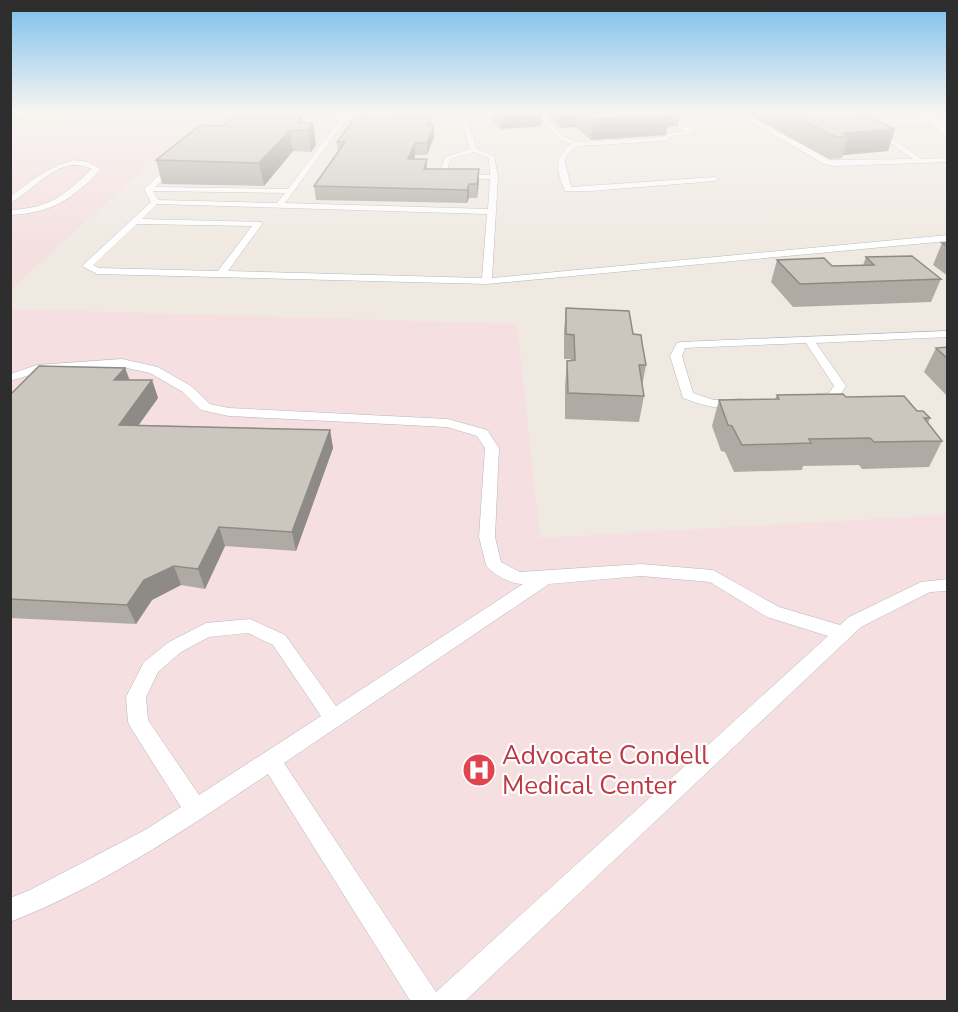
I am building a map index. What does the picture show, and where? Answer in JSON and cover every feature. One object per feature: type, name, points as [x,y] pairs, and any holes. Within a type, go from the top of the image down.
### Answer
[{"type":"lane","points":[[148,189],[183,159]]},
{"type":"lane","points":[[280,205],[314,159]]},
{"type":"lane","points":[[447,159],[443,176],[494,177]]},
{"type":"lane","points":[[487,281],[494,177],[492,159]]},
{"type":"lane","points":[[562,159],[568,189],[715,179]]},
{"type":"lane","points":[[822,159],[835,164],[914,159]]},
{"type":"lane","points":[[925,159],[948,160]]},
{"type":"lane","points":[[10,201],[48,171],[68,164],[90,164],[98,170],[56,206],[37,213],[10,213]]},
{"type":"lane","points":[[148,189],[290,191]]},
{"type":"lane","points":[[148,189],[155,202]]},
{"type":"lane","points":[[492,212],[155,202],[87,266],[97,271],[487,281],[948,238]]},
{"type":"lane","points":[[133,221],[258,224],[221,274]]},
{"type":"lane","points":[[757,401],[713,404],[687,395],[676,356],[681,345],[948,334]]},
{"type":"lane","points":[[800,399],[833,397],[840,386],[809,340]]},
{"type":"lane","points":[[10,378],[36,369],[122,363],[154,370],[187,389],[206,407],[229,411],[448,423],[482,433],[492,448],[487,537],[494,565],[517,578],[545,579],[641,570],[713,576],[773,612],[843,633]]},
{"type":"lane","points":[[10,910],[36,900],[153,838],[545,579]]},
{"type":"lane","points":[[444,1002],[855,622],[927,586],[948,585]]},
{"type":"lane","points":[[196,810],[138,722],[137,716],[136,698],[151,667],[174,648],[206,630],[250,626],[279,640],[334,718]]},
{"type":"lane","points":[[271,760],[427,1002]]},
{"type":"shaded area","points":[[11,159],[155,159],[11,289]]},
{"type":"shaded area","name":"Advocate Condell Medical Center","points":[[11,309],[517,324],[540,538],[947,515],[947,1001],[11,1002]]},
{"type":"building","points":[[157,159],[263,159],[259,163]]},
{"type":"building","points":[[333,159],[427,159],[424,169],[479,169],[477,184],[469,184],[467,190],[314,186]]},
{"type":"building","points":[[912,256],[941,279],[800,284],[777,260],[824,258],[832,266],[874,265],[866,257]]},
{"type":"building","points":[[566,308],[629,311],[633,334],[641,335],[646,365],[639,365],[644,396],[568,393],[567,361],[575,360],[574,335],[566,334]]},
{"type":"building","points":[[948,347],[948,359],[936,348]]},
{"type":"building","points":[[39,366],[125,368],[114,380],[152,380],[119,425],[330,430],[292,532],[219,527],[198,569],[174,566],[144,580],[127,605],[10,599],[10,395]]},
{"type":"building","points":[[843,394],[846,397],[904,396],[917,411],[923,411],[930,418],[924,418],[942,441],[874,442],[870,438],[809,439],[811,443],[742,445],[732,426],[728,425],[719,400],[779,399],[777,395]]},
{"type":"place","name":"Advocate Condell Medical Center","points":[[479,770]]}]
